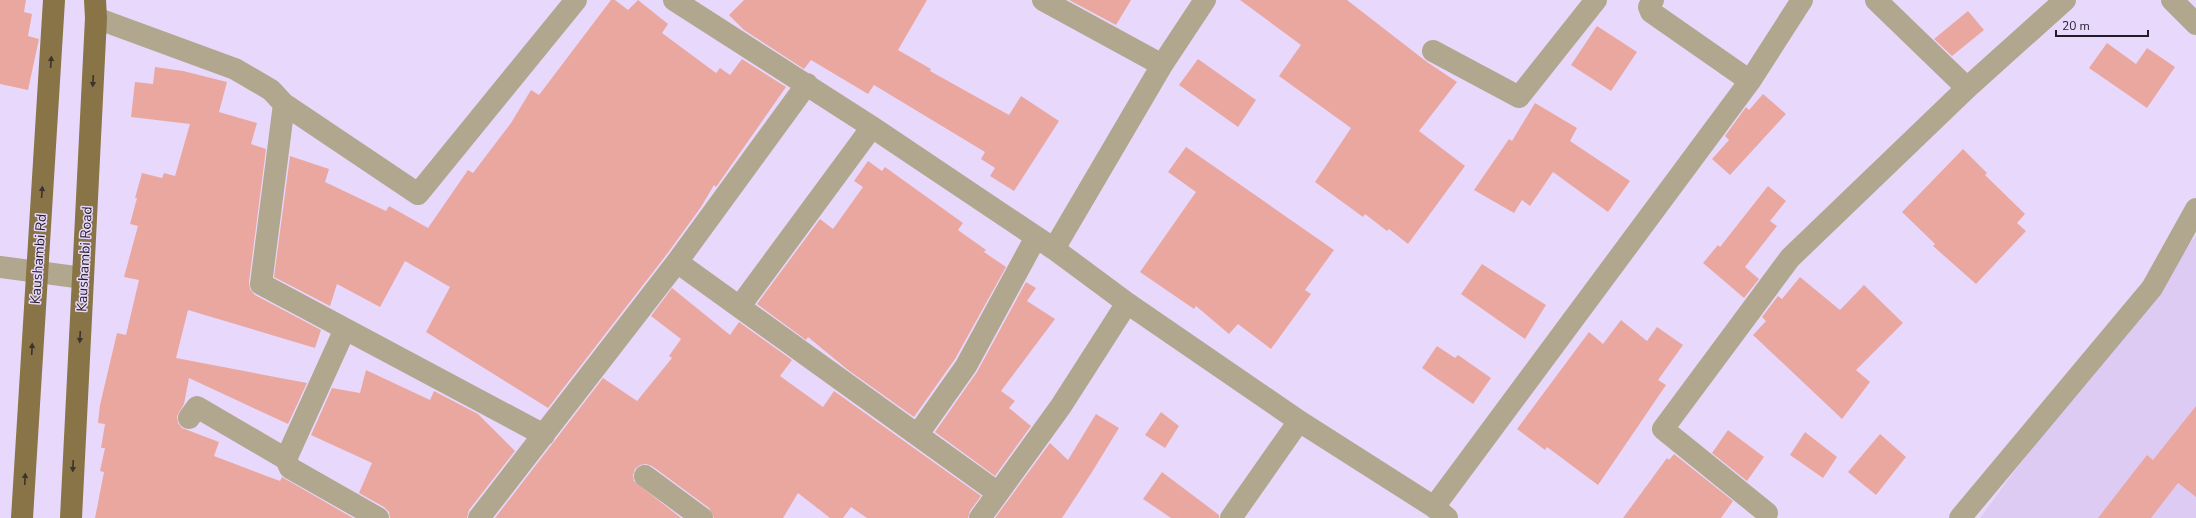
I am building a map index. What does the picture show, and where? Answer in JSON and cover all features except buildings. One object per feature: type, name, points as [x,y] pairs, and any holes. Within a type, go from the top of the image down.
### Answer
[{"type":"main road","name":"Kaushambi Rd","points":[[22,518],[54,0]]},
{"type":"main road","name":"Kaushambi Road","points":[[71,518],[95,9]]},
{"type":"street","points":[[95,9],[234,69],[271,90],[284,104],[418,194],[576,0]]},
{"type":"street","points":[[674,0],[872,127],[1054,249],[1127,303],[1299,421],[1441,513],[1750,81],[1802,0]]},
{"type":"street","points":[[1043,0],[1162,65]]},
{"type":"street","points":[[1054,249],[1162,65],[1205,0]]},
{"type":"street","points":[[1433,51],[1519,97],[1596,0]]},
{"type":"street","points":[[1653,0],[1650,7],[1651,12],[1750,81]]},
{"type":"street","points":[[1876,0],[1967,88]]},
{"type":"street","points":[[2172,0],[2196,24]]},
{"type":"street","points":[[1767,513],[1663,429],[1790,258],[2054,3]]},
{"type":"street","points":[[479,518],[677,262],[807,84]]},
{"type":"street","points":[[284,104],[261,284],[544,435]]},
{"type":"street","points":[[740,306],[872,127]]},
{"type":"street","points":[[1960,518],[2152,288],[2196,209]]},
{"type":"street","points":[[918,434],[966,366],[1036,237]]},
{"type":"street","points":[[677,262],[998,493]]},
{"type":"street","points":[[0,267],[83,278]]},
{"type":"street","points":[[980,518],[1061,406],[1127,303]]},
{"type":"street","points":[[286,458],[345,329]]},
{"type":"street","points":[[190,418],[197,407],[286,458],[290,468],[378,518]]},
{"type":"street","points":[[1232,518],[1299,421]]},
{"type":"street","points":[[645,476],[702,518]]},
{"type":"shaded area","points":[[2196,235],[2196,518],[1980,518],[2013,473]]}]
